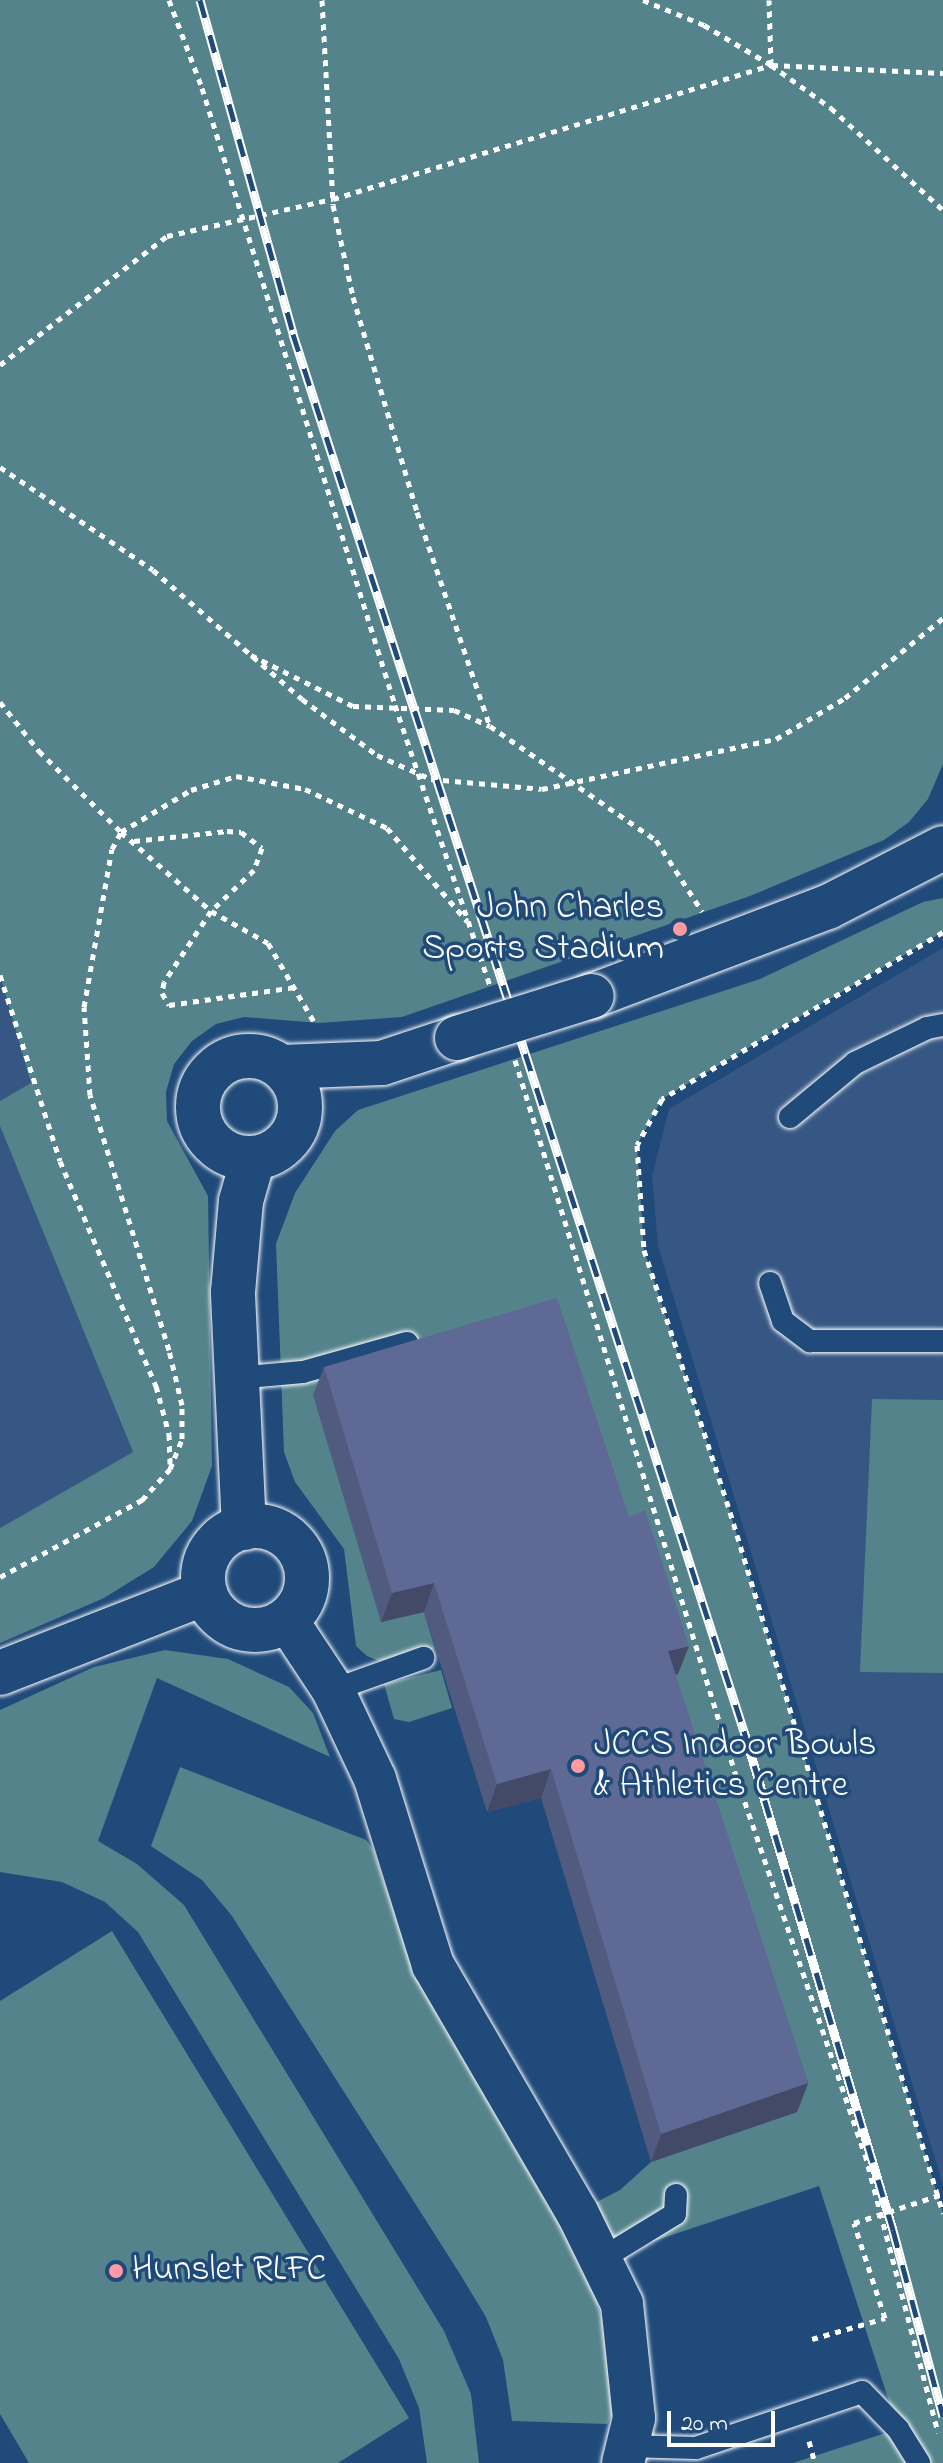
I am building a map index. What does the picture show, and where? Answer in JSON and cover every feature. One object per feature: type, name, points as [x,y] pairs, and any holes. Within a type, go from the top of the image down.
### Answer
[{"type":"street","points":[[382,1063],[299,1123],[281,1148],[253,1159],[237,1157],[209,1140],[197,1109],[200,1092],[213,1071],[234,1058],[251,1055],[282,1067],[382,1063],[592,996],[828,907],[943,848]]},
{"type":"street","points":[[282,1067],[299,1093],[299,1123]]},
{"type":"street","points":[[244,1528],[233,1292],[241,1201],[253,1159]]},
{"type":"street","points":[[260,1527],[286,1537],[304,1564],[304,1594],[286,1619],[259,1630],[237,1627],[222,1619],[205,1593],[208,1555],[223,1537],[244,1528],[260,1527]]},
{"type":"street","points":[[0,1673],[205,1593]]},
{"type":"street","points":[[286,1619],[333,1690],[375,1779],[433,1965],[603,2258],[622,2304],[634,2418],[626,2454]]},
{"type":"lane","points":[[790,1117],[855,1063],[927,1028],[943,1025]]},
{"type":"lane","points":[[770,1283],[783,1321],[810,1341],[943,1341]]},
{"type":"lane","points":[[236,1378],[303,1372],[434,1336]]},
{"type":"lane","points":[[333,1690],[423,1658]]},
{"type":"lane","points":[[603,2258],[675,2214],[676,2195]]},
{"type":"lane","points":[[626,2454],[696,2448],[862,2392],[898,2429],[919,2463]]},
{"type":"path","points":[[169,0],[395,705],[495,999]]},
{"type":"path","points":[[322,0],[333,199],[353,297],[417,512],[490,726]]},
{"type":"path","points":[[643,0],[704,25],[771,65],[831,108],[943,210]]},
{"type":"path","points":[[769,0],[771,65]]},
{"type":"path","points":[[0,365],[167,236],[333,199],[771,65],[943,73]]},
{"type":"path","points":[[0,467],[113,540],[247,653],[377,755],[420,776],[542,789],[578,784],[776,739],[845,698],[943,618]]},
{"type":"path","points":[[247,653],[353,706],[395,705],[454,710],[490,726],[656,840],[687,894],[708,917]]},
{"type":"path","points":[[0,702],[39,751],[121,832],[211,911],[268,943],[295,987],[312,1025]]},
{"type":"path","points":[[0,1577],[142,1500],[170,1469],[182,1439],[182,1405],[90,1095],[84,1007],[112,849],[121,832],[191,790],[236,776],[305,789],[387,828],[470,925]]},
{"type":"path","points":[[133,841],[227,831],[241,832],[262,848],[254,870],[211,911],[164,982],[162,993],[169,1005],[295,987]]},
{"type":"path","points":[[943,932],[662,1099],[637,1145],[644,1250],[730,1512],[943,2213]]},
{"type":"path","points":[[0,975],[60,1161],[156,1386],[169,1434],[170,1469]]},
{"type":"path","points":[[509,1044],[737,1779],[865,2154],[939,2439]]},
{"type":"path","points":[[812,2339],[885,2318],[854,2223],[943,2194]]},
{"type":"shaded area","points":[[943,948],[943,2185],[658,1246],[652,1176],[669,1109]]},
{"type":"shaded area","points":[[0,975],[32,1083],[0,1101]]},
{"type":"shaded area","points":[[0,1126],[133,1452],[0,1528]]},
{"type":"green space","points":[[0,0],[943,0],[943,764],[928,799],[909,822],[884,840],[750,896],[402,1017],[319,1023],[244,1017],[216,1024],[192,1041],[174,1064],[166,1092],[167,1121],[208,1196],[212,1466],[192,1521],[154,1567],[104,1598],[0,1643],[0,1528],[133,1452],[0,1126],[0,1101],[31,1083],[0,975]]},
{"type":"green space","points":[[943,898],[943,932],[662,1099],[637,1145],[644,1250],[730,1512],[943,2213],[943,2463],[793,2463],[898,2429],[819,2186],[603,2258],[577,2212],[620,2190],[651,2162],[657,1680],[678,1673],[635,1539],[381,1621],[424,1612],[435,1649],[379,1661],[367,1656],[356,1646],[344,1549],[295,1482],[284,1452],[276,1244],[295,1193],[335,1131],[358,1110],[760,979],[923,902]]},
{"type":"green space","points":[[872,1399],[943,1400],[943,1673],[860,1672]]},
{"type":"green space","points":[[165,1650],[228,1659],[289,1687],[313,1713],[330,1757],[157,1678],[98,1841],[137,1864],[184,1905],[444,2331],[471,2394],[479,2463],[427,2463],[419,2408],[399,2359],[138,1932],[105,1902],[62,1882],[0,1872],[0,1710],[94,1667]]},
{"type":"green space","points":[[441,1670],[452,1708],[409,1722],[394,1719],[384,1684]]},
{"type":"green space","points":[[180,1767],[366,1840],[373,1849],[405,1945],[440,2020],[550,2204],[594,2290],[611,2354],[613,2413],[607,2424],[512,2421],[503,2360],[486,2317],[460,2274],[232,1916],[202,1880],[151,1846]]},
{"type":"green space","points":[[112,1931],[409,2418],[338,2463],[29,2463],[0,2414],[0,2001]]},
{"type":"building","name":"JCCS Indoor Bowls & Athletics Centre","points":[[557,1298],[629,1517],[645,1510],[689,1646],[668,1651],[808,2083],[661,2134],[551,1769],[497,1784],[434,1583],[392,1593],[324,1367]]},
{"type":"railway","points":[[200,0],[293,334],[744,1731],[893,2230],[943,2416]]},
{"type":"place","name":"John Charles Sports Stadium","points":[[680,929]]},
{"type":"place","name":"JCCS Indoor Bowls & Athletics Centre","points":[[578,1766]]},
{"type":"place","name":"Hunslet RLFC","points":[[116,2271]]}]
